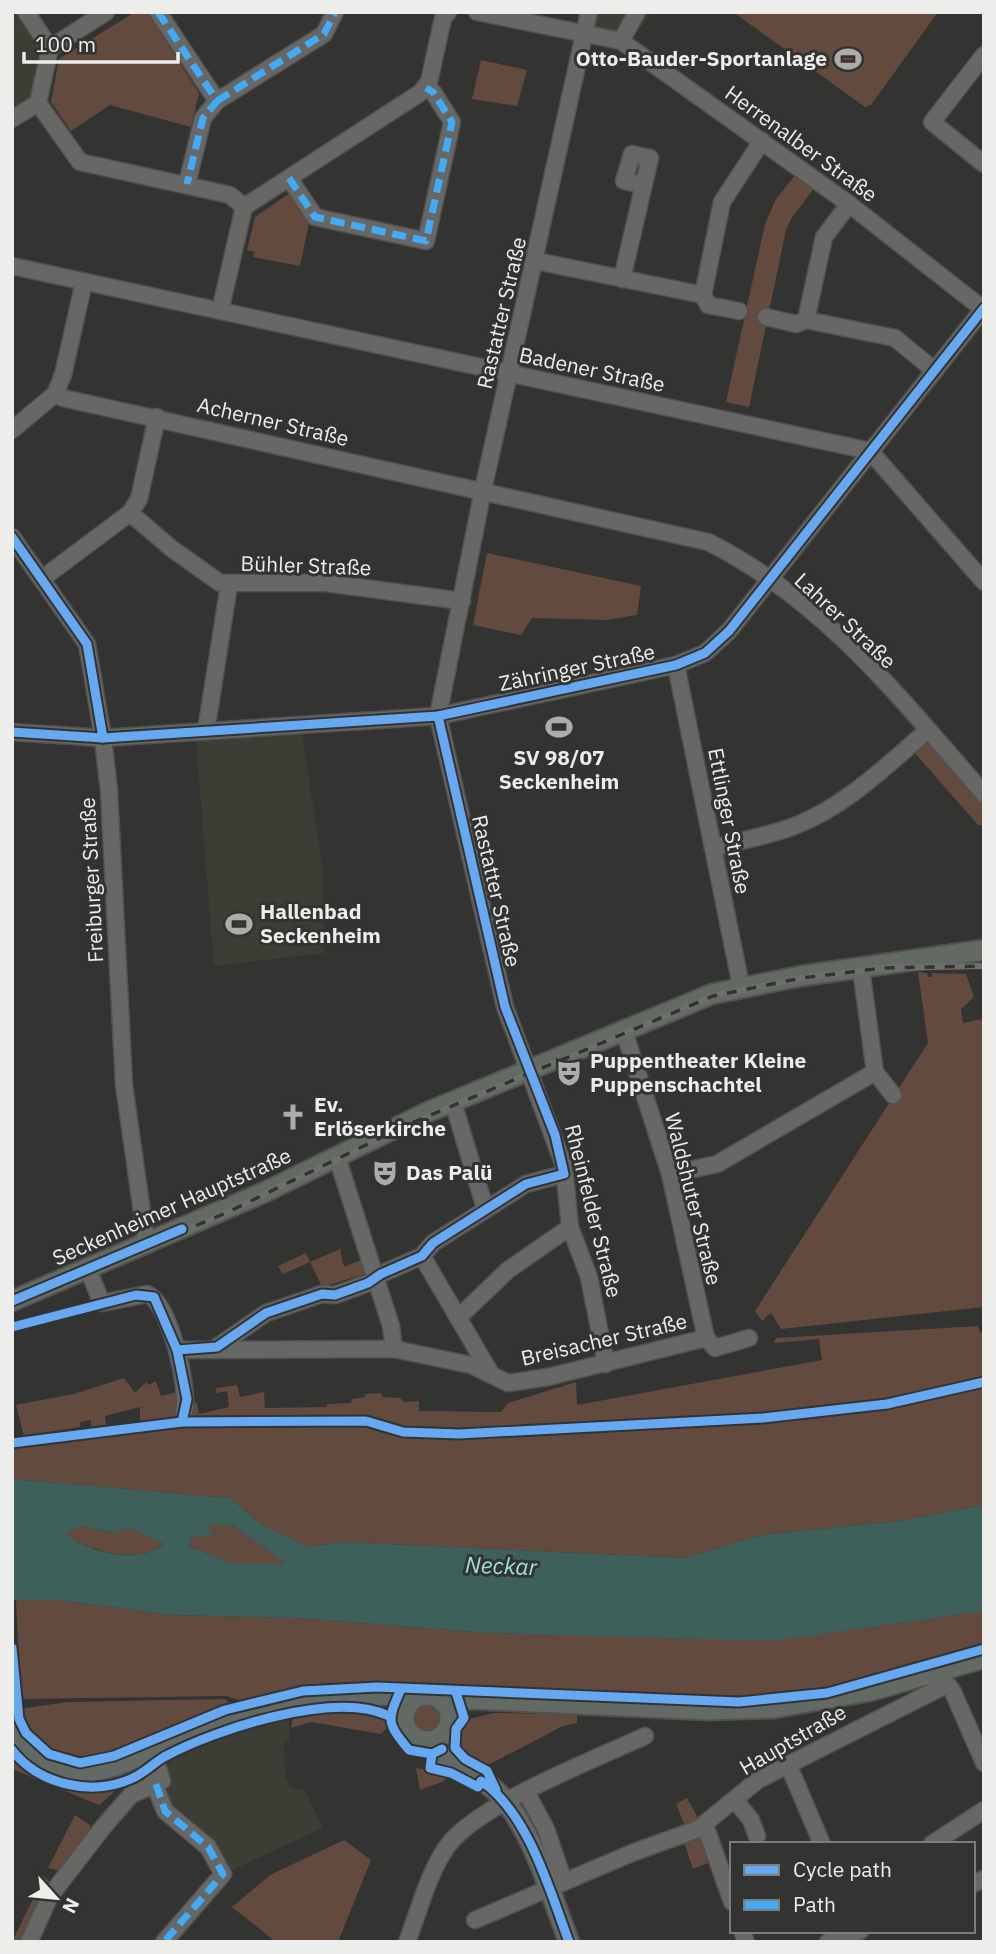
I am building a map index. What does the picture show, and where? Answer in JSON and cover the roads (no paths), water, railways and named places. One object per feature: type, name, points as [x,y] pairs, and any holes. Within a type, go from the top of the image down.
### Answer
[{"type":"main road","name":"Seckenheimer Hauptstraße","points":[[12,1301],[149,1244],[453,1102],[712,994],[741,986],[984,950]]},
{"type":"main road","points":[[408,1706],[405,1726],[411,1734],[441,1723],[480,1701],[706,1710],[774,1708],[870,1691],[984,1658]]},
{"type":"main road","points":[[12,1727],[19,1740],[38,1759],[67,1770],[97,1770],[238,1715],[295,1702],[357,1697],[378,1692],[408,1706]]},
{"type":"main road","points":[[408,1706],[431,1695],[441,1723],[442,1756],[489,1786],[519,1822],[557,1885],[569,1942]]},
{"type":"street","points":[[26,12],[50,48]]},
{"type":"street","points":[[12,119],[38,103],[50,48],[106,12]]},
{"type":"street","points":[[159,12],[217,101]]},
{"type":"street","points":[[187,184],[203,118],[217,101],[324,34],[335,12]]},
{"type":"street","points":[[220,311],[244,207],[426,88],[443,18],[448,12]]},
{"type":"street","name":"Herrenalber Straße","points":[[477,12],[621,41],[849,204],[983,308]]},
{"type":"street","name":"Rastatter Straße","points":[[529,1071],[505,1007],[438,716],[483,490],[536,261],[589,12]]},
{"type":"street","points":[[621,41],[637,12]]},
{"type":"street","points":[[984,55],[932,122],[984,164]]},
{"type":"street","points":[[289,178],[315,217],[426,241],[456,114],[426,88]]},
{"type":"street","points":[[38,103],[80,162],[230,195],[244,207]]},
{"type":"street","points":[[739,311],[708,305],[703,295],[722,202],[762,141]]},
{"type":"street","points":[[622,279],[644,185]]},
{"type":"street","points":[[806,320],[824,237],[849,204]]},
{"type":"street","points":[[536,261],[703,295]]},
{"type":"street","name":"Badener Straße","points":[[12,266],[870,451]]},
{"type":"street","points":[[12,430],[55,394],[63,375],[83,282]]},
{"type":"street","name":"Zähringer Straße","points":[[12,732],[103,738],[438,716],[676,665],[705,653],[729,631],[983,308]]},
{"type":"street","points":[[766,317],[796,324],[806,320],[895,338],[935,371]]},
{"type":"street","name":"Acherner Straße","points":[[55,394],[63,398],[483,490]]},
{"type":"street","points":[[43,578],[130,513],[139,499],[157,417]]},
{"type":"street","points":[[870,451],[984,582]]},
{"type":"street","name":"Lahrer Straße","points":[[483,490],[708,542],[771,578],[818,614],[854,649],[984,794]]},
{"type":"street","name":"Bühler Straße","points":[[130,513],[171,548],[220,583],[326,583],[462,601]]},
{"type":"street","name":"Freiburger Straße","points":[[12,537],[87,644],[103,738],[124,1085],[149,1244]]},
{"type":"street","points":[[206,732],[229,585]]},
{"type":"street","name":"Ettlinger Straße","points":[[676,665],[741,986]]},
{"type":"street","points":[[713,848],[792,827],[818,814],[861,788],[928,730]]},
{"type":"street","points":[[861,969],[875,1072],[893,1095]]},
{"type":"street","name":"Waldshuter Straße","points":[[624,1031],[670,1174],[706,1338]]},
{"type":"street","name":"Rheinfelder Straße","points":[[529,1071],[555,1135],[564,1174],[570,1227],[589,1277],[606,1364]]},
{"type":"street","points":[[670,1174],[717,1164],[875,1072]]},
{"type":"street","points":[[453,1102],[485,1208]]},
{"type":"street","points":[[337,1157],[391,1326],[394,1349]]},
{"type":"street","points":[[217,1347],[266,1313],[322,1294],[335,1295],[422,1256],[433,1243],[526,1184],[564,1174]]},
{"type":"street","points":[[460,1317],[508,1270],[570,1227]]},
{"type":"street","points":[[422,1256],[491,1374]]},
{"type":"street","points":[[88,1270],[102,1303],[136,1295],[154,1297],[177,1350],[187,1399],[184,1412]]},
{"type":"street","name":"Breisacher Straße","points":[[177,1350],[217,1347],[346,1351],[394,1349],[430,1354],[491,1374],[508,1383],[606,1364],[706,1338],[715,1348],[749,1338]]},
{"type":"street","name":"Hauptstraße","points":[[475,1920],[705,1825],[758,1780],[905,1703],[949,1686],[984,1763]]},
{"type":"street","points":[[407,1942],[448,1845],[460,1833],[505,1802],[645,1735]]},
{"type":"street","points":[[145,1752],[156,1762],[165,1811],[208,1847],[223,1874],[164,1942]]},
{"type":"street","points":[[788,1764],[821,1842]]},
{"type":"street","points":[[29,1942],[50,1896],[104,1826],[131,1795],[159,1782]]},
{"type":"street","points":[[526,1792],[546,1829],[557,1885]]},
{"type":"street","points":[[735,1800],[751,1820],[757,1836]]},
{"type":"street","points":[[935,1842],[984,1810]]},
{"type":"street","points":[[705,1825],[730,1896]]},
{"type":"street","points":[[830,1941],[856,1933]]},
{"type":"water","name":"Neckar","points":[[12,1479],[230,1498],[260,1524],[309,1547],[341,1542],[685,1558],[762,1535],[899,1521],[984,1505],[984,1611],[772,1641],[488,1633],[298,1618],[171,1615],[58,1600],[12,1600]],"holes":[[[206,1525],[232,1525],[287,1564],[233,1564],[189,1546],[191,1537],[214,1534]],[[83,1526],[113,1533],[130,1528],[164,1544],[140,1554],[114,1554],[88,1546],[65,1534]]]},
{"type":"railway","points":[[12,1304],[228,1212],[407,1125],[713,996],[802,978],[883,968],[984,966]]},
{"type":"place","name":"Otto-Bauder-Sportanlage","points":[[848,59]]},
{"type":"place","name":"SV 98/07 Seckenheim","points":[[559,727]]},
{"type":"place","name":"Hallenbad Seckenheim","points":[[239,924]]},
{"type":"place","name":"Puppentheater Kleine Puppenschachtel","points":[[569,1073]]},
{"type":"place","name":"Ev. Erlöserkirche","points":[[293,1117]]},
{"type":"place","name":"Das Palü","points":[[385,1173]]}]
